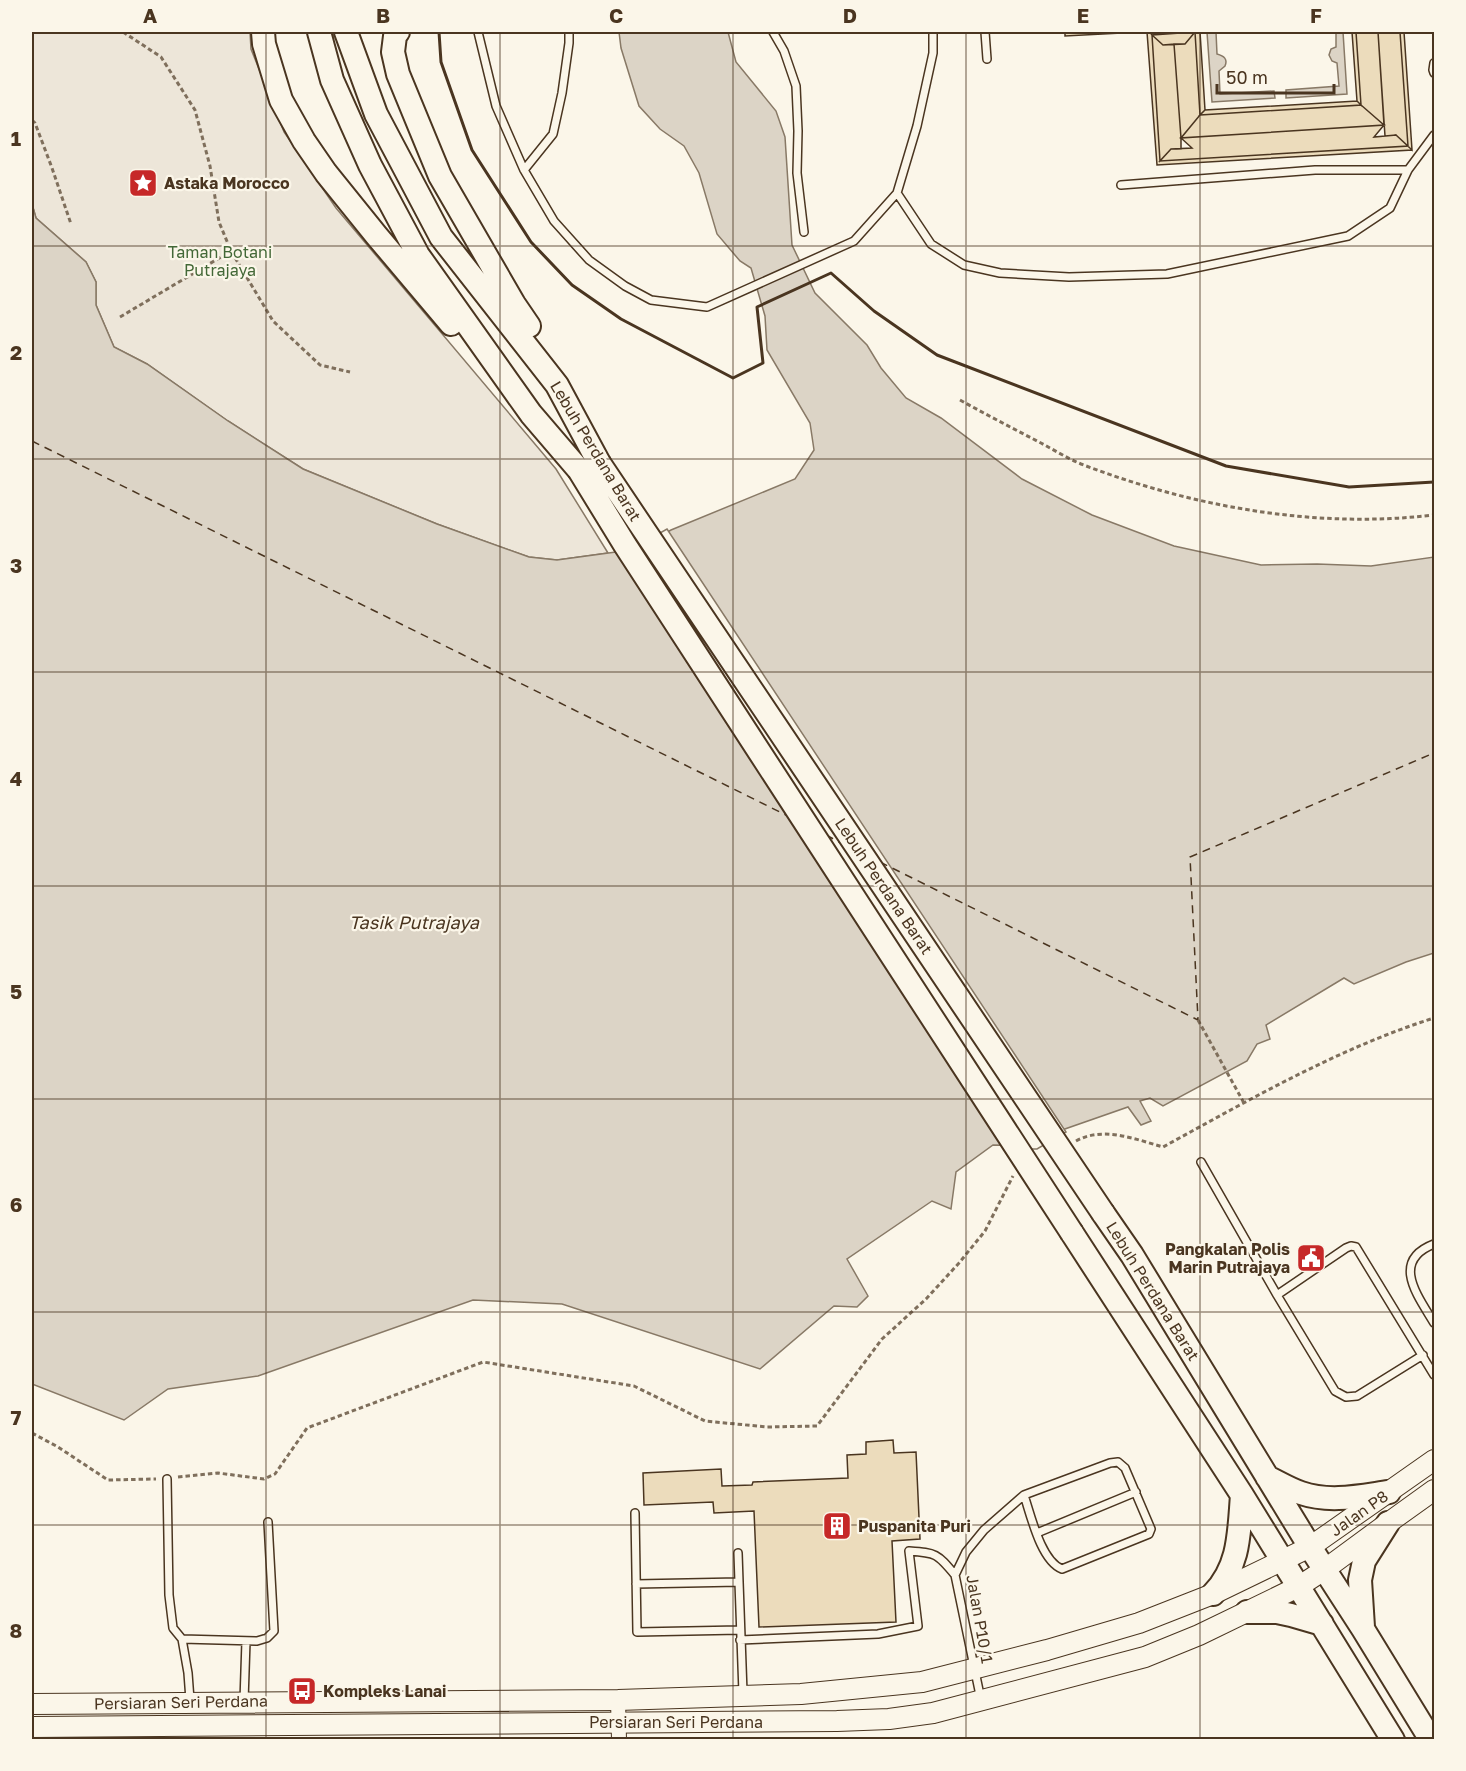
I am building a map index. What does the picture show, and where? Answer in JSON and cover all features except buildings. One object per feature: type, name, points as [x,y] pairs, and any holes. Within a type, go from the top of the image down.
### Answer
[{"type":"main road","points":[[263,32],[264,44],[281,100],[304,141],[344,195],[422,290],[484,364],[531,414]]},
{"type":"main road","name":"Lebuh Perdana Barat","points":[[319,32],[332,80],[370,165],[418,255],[531,414],[589,466],[1132,1255],[1324,1570],[1431,1740]]},
{"type":"main road","name":"Lebuh Perdana Barat","points":[[346,32],[376,114],[441,237],[557,385],[589,466],[638,565],[1242,1495],[1393,1740]]},
{"type":"main road","points":[[398,32],[395,36],[393,52],[398,74],[440,176],[514,304],[534,333],[557,385]]},
{"type":"main road","points":[[1267,1477],[1300,1492],[1322,1498],[1347,1498],[1389,1492]]},
{"type":"main road","points":[[1213,1594],[1224,1583],[1238,1545],[1242,1495]]},
{"type":"main road","points":[[1363,1629],[1360,1580],[1364,1561],[1388,1523]]},
{"type":"main road","points":[[1247,1612],[1276,1612],[1322,1624]]},
{"type":"street","name":"Jalan P8","points":[[1281,1561],[1310,1547],[1434,1460]]},
{"type":"street","name":"Jalan P8","points":[[1298,1587],[1434,1490]]},
{"type":"street","name":"Persiaran Seri Perdana","points":[[32,1704],[618,1700],[801,1694],[922,1682],[975,1670],[1139,1623],[1213,1594],[1281,1561]]},
{"type":"street","name":"Persiaran Seri Perdana","points":[[32,1727],[619,1731],[889,1719],[933,1713],[1145,1657],[1199,1635],[1298,1587]]},
{"type":"street","points":[[618,1700],[619,1731]]},
{"type":"lane","points":[[478,32],[496,106],[524,170],[554,221],[589,260],[625,286],[651,300],[707,307],[854,241],[897,193],[920,116],[933,54],[933,32]]},
{"type":"lane","points":[[524,170],[553,134],[562,93],[569,43],[568,32]]},
{"type":"lane","points":[[773,32],[784,51],[796,86],[797,173],[804,232]]},
{"type":"lane","points":[[985,32],[987,59]]},
{"type":"lane","points":[[1434,63],[1434,73]]},
{"type":"lane","points":[[897,193],[931,244],[964,265],[1000,273],[1069,278],[1167,274],[1348,236],[1390,208],[1408,170],[1434,135]]},
{"type":"lane","points":[[1121,185],[1315,170],[1408,170]]},
{"type":"lane","points":[[1200,1162],[1335,1391],[1346,1397],[1357,1396],[1423,1355]]},
{"type":"lane","points":[[1434,1244],[1417,1254],[1411,1263],[1410,1276],[1414,1289],[1434,1323]]},
{"type":"lane","points":[[1277,1294],[1346,1248],[1356,1247],[1434,1375]]},
{"type":"lane","points":[[1110,1462],[1118,1462],[1125,1468],[1151,1529],[1149,1534],[1062,1569],[1055,1566],[1049,1558],[1037,1533],[1024,1495],[1110,1462]]},
{"type":"lane","points":[[167,1479],[169,1595],[173,1628],[182,1639],[190,1702]]},
{"type":"lane","points":[[1037,1533],[1136,1492]]},
{"type":"lane","name":"Jalan P10/1","points":[[981,1701],[955,1575],[966,1552],[984,1530],[1024,1495]]},
{"type":"lane","points":[[635,1513],[637,1632],[740,1630]]},
{"type":"lane","points":[[182,1639],[256,1641],[267,1638],[274,1631],[267,1522]]},
{"type":"lane","points":[[740,1640],[878,1634],[918,1626],[909,1551],[931,1552],[940,1557],[955,1575]]},
{"type":"lane","points":[[738,1553],[743,1696]]},
{"type":"lane","points":[[636,1584],[739,1582]]},
{"type":"lane","points":[[244,1701],[246,1641]]},
{"type":"path","points":[[123,32],[161,57],[195,110],[210,166],[219,222],[231,251],[273,321],[320,366],[350,372]]},
{"type":"path","points":[[32,120],[52,168],[71,224]]},
{"type":"path","points":[[120,317],[231,251]]},
{"type":"path","points":[[960,400],[1079,463],[1150,487],[1214,503],[1300,517],[1343,520],[1434,515]]},
{"type":"path","points":[[1072,1142],[1082,1137],[1114,1134],[1163,1147],[1278,1085],[1368,1042],[1434,1018]]},
{"type":"path","points":[[1198,1020],[1244,1103]]},
{"type":"path","points":[[32,1433],[108,1480],[167,1479],[218,1473],[264,1479],[275,1474],[307,1428],[483,1362],[634,1386],[705,1421],[767,1428],[817,1426],[882,1339],[932,1292],[984,1231],[1014,1173]]},
{"type":"green space","name":"Taman Botani Putrajaya","points":[[32,32],[250,32],[251,49],[284,132],[336,208],[556,469],[608,553],[557,560],[529,557],[437,524],[303,469],[228,421],[147,364],[114,347],[96,305],[96,282],[86,262],[36,218],[32,204]]},
{"type":"water","name":"Tasik Putrajaya","points":[[619,32],[728,32],[736,62],[776,111],[785,137],[792,245],[815,293],[867,345],[881,368],[906,398],[941,418],[1022,479],[1092,515],[1174,546],[1261,565],[1371,566],[1434,557],[1434,953],[1354,984],[1344,978],[1266,1025],[1270,1039],[1257,1044],[1247,1061],[1163,1106],[1150,1098],[1140,1101],[1151,1121],[1141,1125],[1128,1107],[1062,1130],[1036,1146],[993,1145],[956,1172],[951,1209],[932,1201],[847,1259],[868,1296],[857,1307],[834,1306],[760,1369],[562,1304],[473,1300],[258,1376],[168,1389],[124,1420],[32,1384],[32,204],[36,218],[86,262],[96,282],[96,305],[114,347],[147,364],[228,421],[303,469],[437,524],[529,557],[557,560],[638,549],[671,530],[795,479],[814,450],[810,423],[767,350],[765,316],[751,268],[740,261],[717,234],[699,173],[684,146],[660,129],[639,106],[621,48]]},
{"type":"water","points":[[1207,32],[1216,32],[1217,54],[1226,60],[1225,66],[1219,71],[1220,94],[1274,91],[1275,98],[1212,102]]},
{"type":"water","points":[[1336,32],[1343,32],[1347,94],[1286,98],[1286,90],[1339,86],[1337,63],[1332,61],[1329,55],[1331,49],[1336,47]]},
{"type":"pier","points":[[667,529],[1066,1132],[1037,1149],[1008,1149],[614,549],[637,546]]},
{"type":"ferry route","points":[[32,441],[790,817]]},
{"type":"ferry route","points":[[880,862],[1198,1020],[1190,857],[1434,753]]},
{"type":"ferry route","points":[[826,835],[841,843]]},
{"type":"wall","points":[[439,32],[441,62],[472,150],[531,242],[572,285],[621,319],[733,378],[763,363],[757,307],[831,273],[874,311],[937,355],[1226,466],[1349,487],[1434,482]]},
{"type":"place","name":"Astaka Morocco","points":[[143,183]]},
{"type":"place","name":"Pangkalan Polis Marin Putrajaya","points":[[1311,1258]]},
{"type":"place","name":"Puspanita Puri","points":[[837,1526]]},
{"type":"place","name":"Kompleks Lanai","points":[[302,1691]]}]
